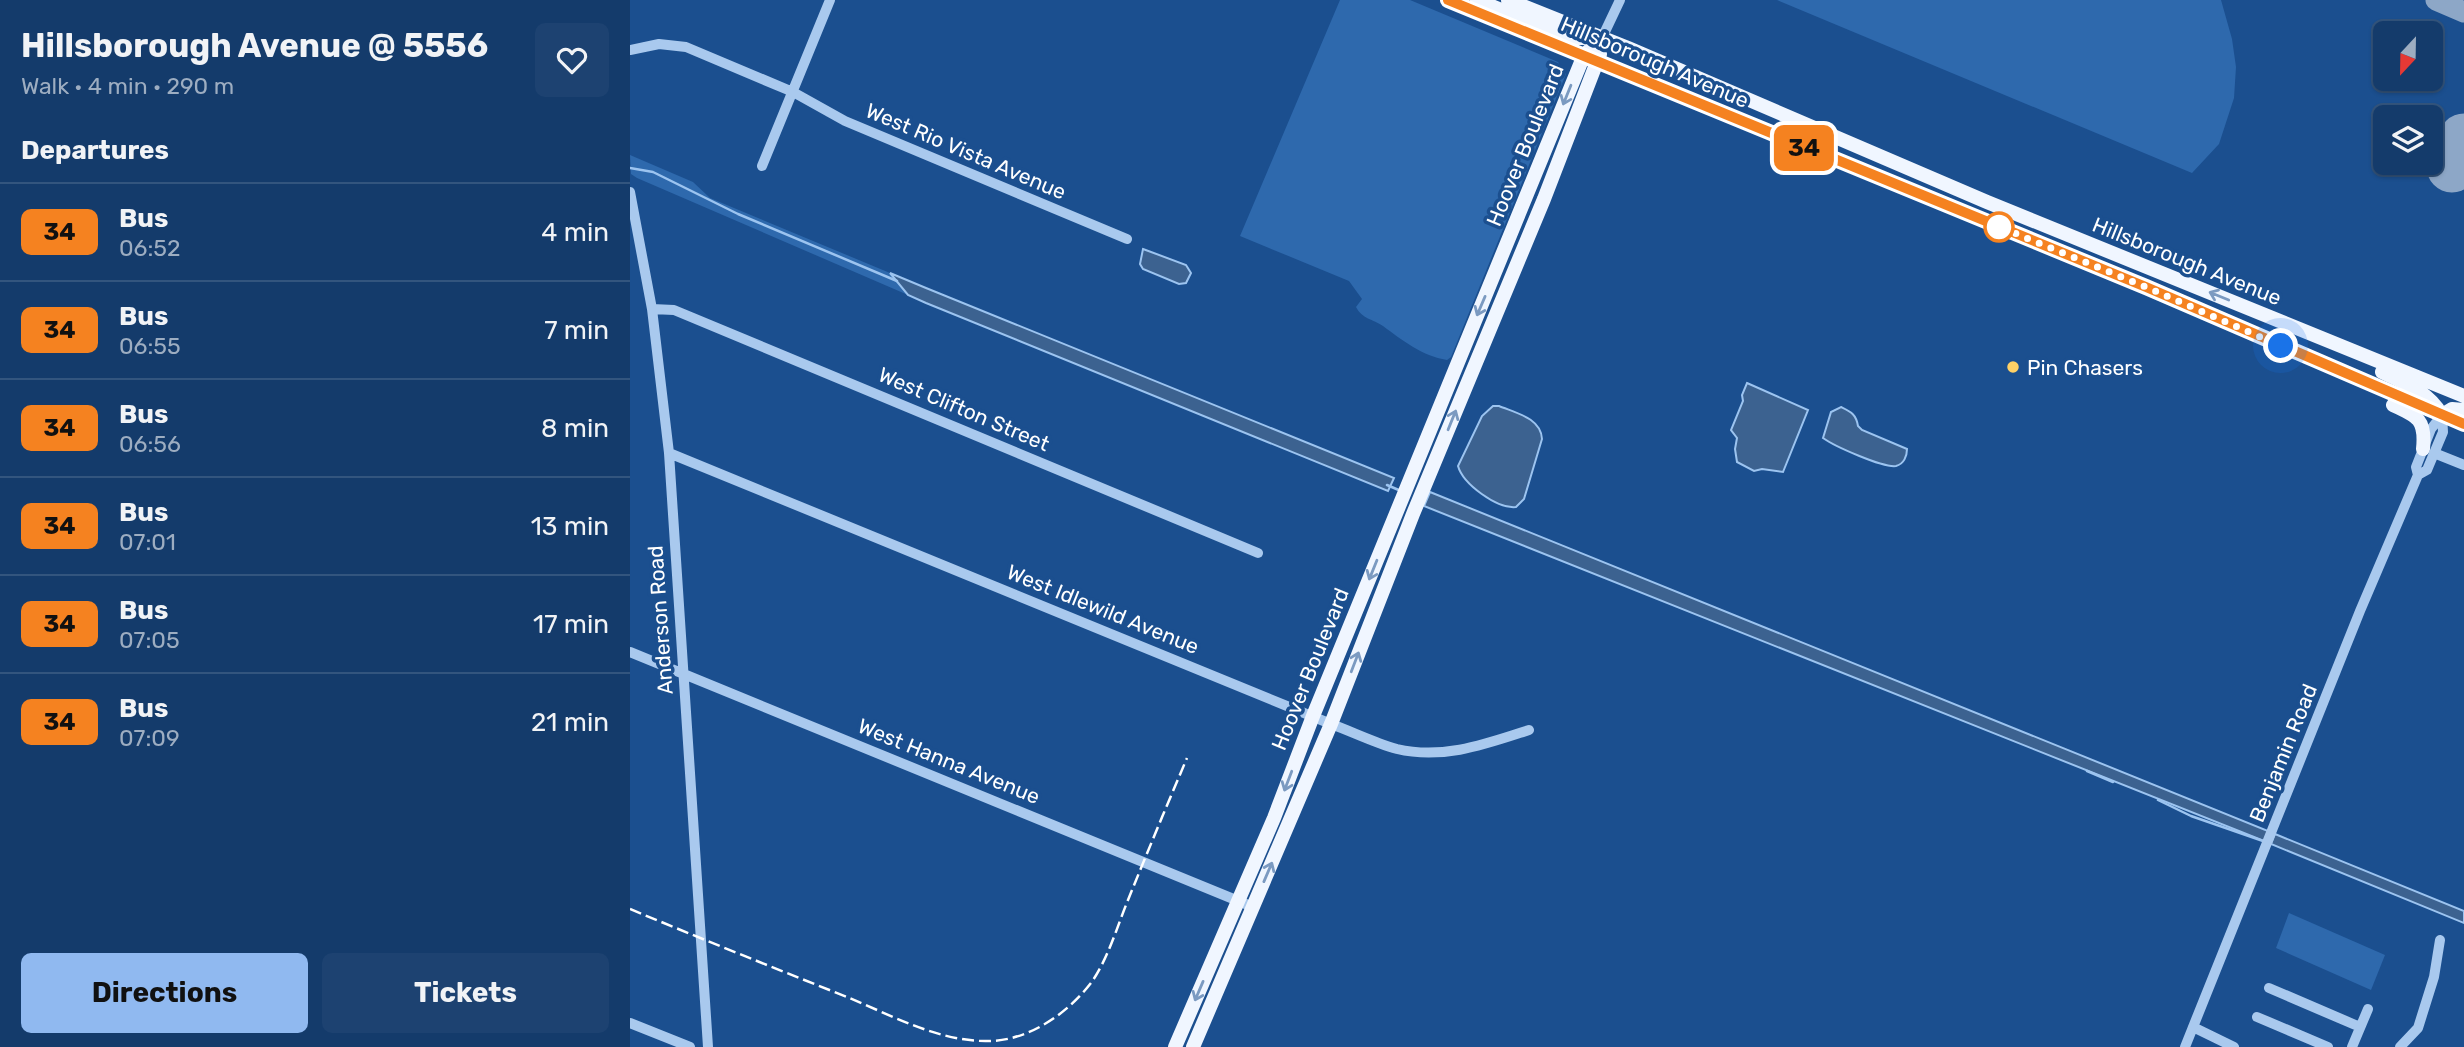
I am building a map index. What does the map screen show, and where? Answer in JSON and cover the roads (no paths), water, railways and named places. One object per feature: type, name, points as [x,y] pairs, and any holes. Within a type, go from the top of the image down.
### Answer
[{"type":"main road","name":"Hillsborough Avenue","points":[[1448,0],[2087,264],[2464,425]]},
{"type":"main road","points":[[1478,0],[1569,38],[1602,38]]},
{"type":"main road","name":"Hillsborough Avenue","points":[[1508,0],[1987,202],[2464,397]]},
{"type":"main road","name":"Hoover Boulevard","points":[[1175,1047],[1274,818],[1313,716],[1584,54],[1602,38]]},
{"type":"main road","name":"Hoover Boulevard","points":[[1192,1047],[1331,724],[1413,514],[1599,61],[1602,38]]},
{"type":"main road","points":[[1868,173],[1884,170],[1958,198],[1987,202]]},
{"type":"main road","points":[[2087,264],[2103,262],[2181,293],[2190,292],[2195,286]]},
{"type":"main road","points":[[2252,310],[2423,393],[2435,402],[2442,415],[2452,409],[2464,410]]},
{"type":"main road","points":[[2304,356],[2333,379],[2414,414],[2424,432],[2428,451]]},
{"type":"street","points":[[762,166],[830,0]]},
{"type":"street","points":[[1602,38],[1620,0]]},
{"type":"street","name":"West Rio Vista Avenue","points":[[630,50],[659,44],[686,47],[793,92],[845,121],[1127,239]]},
{"type":"street","name":"Anderson Road","points":[[630,192],[652,309],[669,453],[708,1047]]},
{"type":"street","name":"West Clifton Street","points":[[652,309],[674,310],[1258,553]]},
{"type":"street","name":"Benjamin Road","points":[[2185,1047],[2418,475],[2416,467],[2428,451],[2431,429],[2442,415]]},
{"type":"street","points":[[2428,451],[2464,465]]},
{"type":"street","name":"West Idlewild Avenue","points":[[669,453],[1398,749],[1428,752],[1472,749],[1529,730]]},
{"type":"street","name":"West Hanna Avenue","points":[[630,652],[1253,907]]},
{"type":"street","points":[[2400,1047],[2418,1028],[2434,977],[2440,940]]},
{"type":"street","points":[[2269,989],[2360,1027]]},
{"type":"street","points":[[2352,1047],[2368,1009]]},
{"type":"street","points":[[2257,1017],[2328,1047]]},
{"type":"street","points":[[630,1023],[690,1047]]},
{"type":"street","points":[[2193,1027],[2234,1047]]},
{"type":"waterway","points":[[630,168],[653,172],[738,214],[897,281]]},
{"type":"waterway","points":[[1387,485],[1401,491]]},
{"type":"waterway","points":[[2087,771],[2113,782]]},
{"type":"waterway","points":[[2158,800],[2191,816],[2263,841]]},
{"type":"railway","points":[[630,909],[933,1032],[988,1041],[1018,1036],[1046,1024],[1058,1015],[1081,994],[1097,974],[1187,758]]},
{"type":"place","name":"Pin Chasers","points":[[2013,367]]}]
